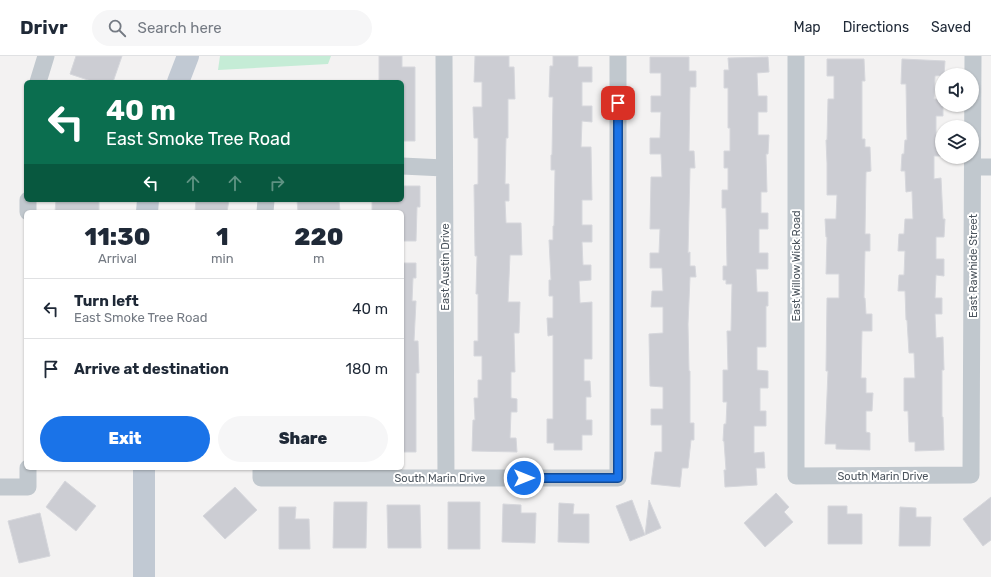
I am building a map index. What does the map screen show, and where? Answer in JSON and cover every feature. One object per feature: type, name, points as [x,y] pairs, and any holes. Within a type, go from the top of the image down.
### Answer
[{"type":"street","points":[[39,80],[46,56]]},
{"type":"street","points":[[179,80],[188,56]]},
{"type":"street","name":"East Austin Drive","points":[[444,56],[446,478]]},
{"type":"street","name":"South Marin Drive","points":[[261,473],[446,478],[618,478],[618,56]]},
{"type":"street","name":"East Willow Wick Road","points":[[796,56],[796,476]]},
{"type":"street","name":"East Rawhide Street","points":[[971,475],[973,56]]},
{"type":"street","points":[[404,166],[444,168]]},
{"type":"street","points":[[973,167],[991,167]]},
{"type":"street","points":[[0,487],[28,487],[28,470]]},
{"type":"street","points":[[144,470],[144,577]]},
{"type":"street","name":"South Marin Drive","points":[[796,476],[971,475]]},
{"type":"green space","points":[[220,56],[331,56],[328,64],[218,70]]},
{"type":"building","points":[[76,56],[122,56],[114,80],[88,80],[70,74]]},
{"type":"building","points":[[379,56],[402,56],[402,67],[415,67],[415,141],[404,141],[404,80],[379,80]]},
{"type":"building","points":[[475,56],[509,56],[509,67],[514,67],[515,99],[508,99],[508,138],[506,138],[505,184],[509,184],[509,201],[505,201],[506,223],[521,223],[522,255],[510,255],[508,302],[520,302],[519,333],[514,333],[515,372],[511,372],[511,398],[517,399],[517,412],[511,412],[510,438],[516,438],[517,452],[472,451],[473,420],[475,420],[474,398],[478,398],[478,380],[482,380],[482,356],[474,356],[474,341],[478,341],[478,294],[476,294],[477,256],[475,256],[474,185],[478,184],[478,138],[474,138],[473,107],[482,107],[482,82],[474,82]]},
{"type":"building","points":[[553,56],[578,56],[578,67],[592,67],[592,82],[582,82],[582,106],[592,106],[592,122],[582,121],[581,147],[591,147],[592,200],[582,200],[582,225],[592,225],[592,242],[582,242],[583,265],[591,265],[591,280],[579,281],[580,303],[592,302],[592,359],[584,359],[584,381],[590,381],[591,397],[586,397],[586,420],[592,420],[592,435],[582,435],[582,450],[554,450],[554,443],[547,443],[547,419],[553,419],[553,335],[548,336],[547,318],[553,318],[553,296],[549,296],[549,280],[551,280],[549,240],[553,240],[555,170],[551,170],[553,97],[549,97],[550,66],[553,66]]},
{"type":"building","points":[[650,57],[689,57],[689,71],[696,71],[696,87],[690,87],[689,151],[694,151],[695,168],[690,168],[688,253],[690,252],[690,266],[695,266],[696,277],[690,277],[688,324],[690,423],[694,423],[694,440],[691,440],[688,468],[682,468],[680,487],[651,484],[655,452],[662,452],[662,425],[651,425],[651,409],[663,409],[663,387],[650,386],[649,334],[663,333],[663,307],[651,307],[652,291],[663,291],[662,268],[650,268],[650,253],[659,253],[660,229],[650,229],[651,177],[662,177],[661,154],[650,154],[650,138],[660,138],[661,112],[651,112],[651,96],[661,96],[661,73],[650,73]]},
{"type":"building","points":[[768,57],[769,72],[757,73],[758,96],[767,96],[767,112],[758,112],[758,135],[769,135],[768,154],[766,154],[767,192],[761,192],[761,213],[768,213],[768,229],[759,229],[759,253],[768,253],[768,269],[756,269],[757,292],[768,292],[768,306],[766,306],[766,347],[757,347],[757,370],[768,371],[768,388],[760,388],[760,411],[766,411],[766,426],[754,426],[754,453],[764,452],[765,468],[756,468],[757,485],[725,487],[724,470],[726,470],[723,441],[724,424],[726,424],[727,402],[723,402],[723,370],[728,370],[727,331],[731,331],[732,284],[726,284],[726,280],[723,280],[723,266],[727,266],[726,208],[722,208],[722,190],[728,190],[728,168],[724,168],[724,151],[730,151],[730,128],[728,128],[728,88],[724,88],[724,70],[729,70],[728,58]]},
{"type":"building","points":[[827,59],[864,59],[865,81],[862,81],[862,139],[865,139],[865,147],[870,147],[871,171],[866,172],[865,234],[870,234],[870,251],[865,251],[864,298],[866,314],[872,314],[872,331],[862,331],[861,378],[866,378],[866,393],[873,393],[872,411],[866,411],[866,432],[870,433],[870,450],[836,449],[836,444],[825,444],[828,371],[826,371],[827,298],[839,298],[839,274],[826,274],[827,237],[825,219],[836,219],[837,195],[827,195],[826,140],[828,99],[834,99],[834,76],[827,76]]},
{"type":"building","points":[[902,59],[945,61],[944,68],[935,68],[934,99],[935,112],[943,112],[943,116],[936,116],[935,120],[934,179],[941,178],[943,219],[945,219],[944,237],[936,237],[936,259],[944,259],[944,276],[936,275],[935,298],[942,298],[942,314],[935,314],[936,338],[943,337],[944,370],[942,370],[942,417],[944,450],[915,451],[915,442],[909,442],[908,411],[904,411],[904,378],[915,378],[914,353],[909,353],[905,291],[898,291],[899,275],[904,275],[905,251],[898,251],[899,234],[904,234],[905,219],[913,219],[912,191],[906,192],[905,171],[901,171],[902,154],[904,154],[905,140],[907,140],[906,84],[901,84]]},
{"type":"building","points":[[404,186],[420,186],[420,207],[417,207],[416,241],[404,241],[404,210],[372,210],[372,202],[404,202]]},
{"type":"building","points":[[56,202],[99,202],[99,210],[55,210]]},
{"type":"building","points":[[196,202],[229,202],[227,210],[195,210]]},
{"type":"building","points":[[297,202],[339,202],[340,210],[298,210]]},
{"type":"building","points":[[404,263],[416,263],[416,278],[413,278],[412,301],[416,301],[414,341],[418,341],[419,373],[416,373],[416,452],[404,452]]},
{"type":"building","points":[[65,481],[96,506],[76,531],[46,507]]},
{"type":"building","points":[[235,487],[257,510],[225,539],[203,516]]},
{"type":"building","points":[[776,493],[789,507],[784,512],[793,522],[765,547],[744,523]]},
{"type":"building","points":[[991,497],[991,540],[983,546],[963,519]]},
{"type":"building","points":[[632,500],[645,535],[630,541],[616,506]]},
{"type":"building","points":[[649,500],[661,528],[645,535]]},
{"type":"building","points":[[334,502],[367,502],[366,548],[333,548]]},
{"type":"building","points":[[448,502],[480,502],[480,549],[448,549]]},
{"type":"building","points":[[559,503],[574,504],[573,514],[589,514],[589,543],[558,542]]},
{"type":"building","points":[[503,504],[521,505],[521,513],[536,513],[535,543],[502,542]]},
{"type":"building","points":[[387,505],[420,505],[421,548],[388,548]]},
{"type":"building","points":[[828,506],[847,506],[847,514],[862,514],[862,544],[828,544]]},
{"type":"building","points":[[279,507],[296,507],[295,519],[309,519],[310,549],[279,549]]},
{"type":"building","points":[[900,507],[916,508],[916,517],[931,517],[930,546],[899,546]]},
{"type":"building","points":[[40,513],[50,556],[19,563],[8,521]]},
{"type":"route","points":[[524,478],[618,478],[618,103]]}]
